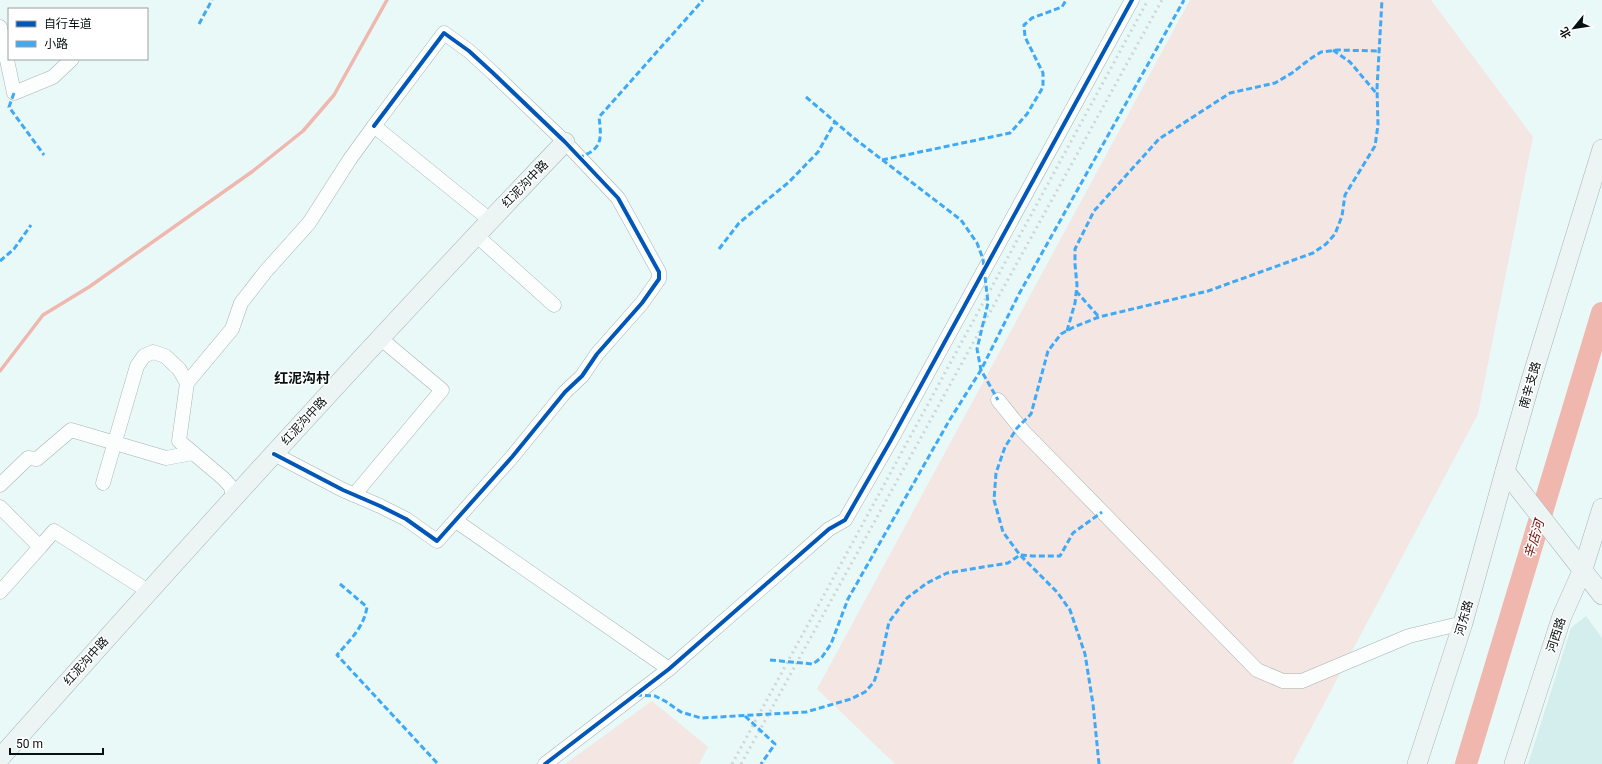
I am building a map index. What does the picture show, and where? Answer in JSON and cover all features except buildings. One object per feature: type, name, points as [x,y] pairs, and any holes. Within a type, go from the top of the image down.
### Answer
[{"type":"street","points":[[545,764],[669,669],[830,530],[845,520],[891,440],[1132,0]]},
{"type":"street","points":[[0,27],[14,93],[53,77],[71,60]]},
{"type":"street","points":[[233,498],[231,487],[179,441],[187,383],[232,330],[241,303],[266,271],[309,224],[350,159],[444,33],[469,51],[565,142],[618,198],[659,272],[659,279],[642,303],[597,354],[582,376],[565,392],[512,457],[437,541],[406,519],[354,495],[274,454]]},
{"type":"street","points":[[374,126],[490,220]]},
{"type":"street","name":"红泥沟中路","points":[[0,758],[148,591],[233,498],[476,235],[565,142]]},
{"type":"street","name":"南辛支路","points":[[1505,471],[1531,380],[1602,149]]},
{"type":"street","points":[[476,235],[554,305]]},
{"type":"street","points":[[354,495],[442,390],[380,338]]},
{"type":"street","points":[[103,483],[137,366],[144,356],[153,352],[165,356],[179,369],[187,383]]},
{"type":"street","points":[[998,400],[1022,431],[1257,670],[1283,681],[1302,681],[1409,636],[1463,623]]},
{"type":"street","points":[[0,485],[28,458],[37,459],[71,430],[166,458],[193,453]]},
{"type":"street","points":[[1505,471],[1570,552],[1602,595]]},
{"type":"street","name":"河东路","points":[[1418,764],[1463,623],[1505,471]]},
{"type":"street","points":[[0,507],[40,546]]},
{"type":"street","name":"河西路","points":[[1514,764],[1562,616],[1583,569],[1602,508]]},
{"type":"street","points":[[456,521],[669,669]]},
{"type":"street","points":[[0,592],[54,531],[148,591]]},
{"type":"shaded area","points":[[1190,0],[1431,0],[1533,137],[1478,414],[1292,764],[895,764],[817,689]]},
{"type":"shaded area","points":[[1586,616],[1602,638],[1602,764],[1528,764],[1571,628]]},
{"type":"shaded area","points":[[652,701],[708,747],[699,764],[565,764]]},
{"type":"waterway","points":[[0,371],[43,315],[89,287],[253,171],[303,131],[334,95],[387,0]]},
{"type":"waterway","name":"辛店河","points":[[1466,764],[1602,313]]},
{"type":"railway","points":[[732,764],[1148,0]]},
{"type":"railway","points":[[741,764],[1162,0]]},
{"type":"marked path","points":[[199,24],[212,0]]},
{"type":"marked path","points":[[578,158],[592,151],[599,143],[599,117],[703,0]]},
{"type":"marked path","points":[[882,160],[1010,133],[1027,114],[1043,87],[1043,73],[1025,37],[1024,25],[1032,18],[1062,7],[1066,0]]},
{"type":"marked path","points":[[770,660],[813,664],[822,657],[831,644],[848,599],[949,421],[981,370],[1019,294],[1184,0]]},
{"type":"marked path","points":[[1099,764],[1093,704],[1085,654],[1070,610],[1057,592],[1020,555],[1003,532],[994,500],[996,473],[1005,447],[1017,428],[1031,414],[1048,351],[1061,334],[1099,317],[1208,291],[1313,253],[1326,244],[1335,234],[1342,216],[1345,195],[1375,146],[1378,125],[1377,88],[1382,0]]},
{"type":"marked path","points":[[1333,50],[1350,62],[1377,94]]},
{"type":"marked path","points":[[1067,331],[1075,303],[1077,285],[1075,249],[1094,211],[1159,139],[1230,93],[1275,83],[1292,73],[1321,52],[1337,50],[1379,51]]},
{"type":"marked path","points":[[14,93],[9,107],[44,155]]},
{"type":"marked path","points":[[806,97],[855,139],[961,220],[977,243],[983,259],[988,303],[977,349],[981,370],[998,400]]},
{"type":"marked path","points":[[719,249],[739,223],[789,182],[818,152],[835,122]]},
{"type":"marked path","points":[[0,261],[14,249],[31,225]]},
{"type":"marked path","points":[[1076,291],[1099,317]]},
{"type":"marked path","points":[[636,695],[655,696],[681,712],[701,718],[806,712],[851,699],[865,692],[874,682],[880,664],[889,622],[907,598],[927,583],[947,573],[1008,563],[1020,555],[1060,556],[1073,533],[1102,512]]},
{"type":"marked path","points":[[340,584],[367,607],[360,627],[337,655],[438,764]]},
{"type":"marked path","points":[[745,716],[775,744],[761,764]]},
{"type":"cycle path","points":[[545,764],[669,669],[829,529],[845,520],[891,440],[1132,0]]},
{"type":"cycle path","points":[[274,454],[343,490],[406,519],[437,541],[512,457],[565,392],[582,376],[597,354],[642,303],[659,279],[659,272],[618,198],[565,142],[493,73],[469,51],[444,33],[374,126]]},
{"type":"district","name":"红泥沟村","points":[[302,378]]}]
